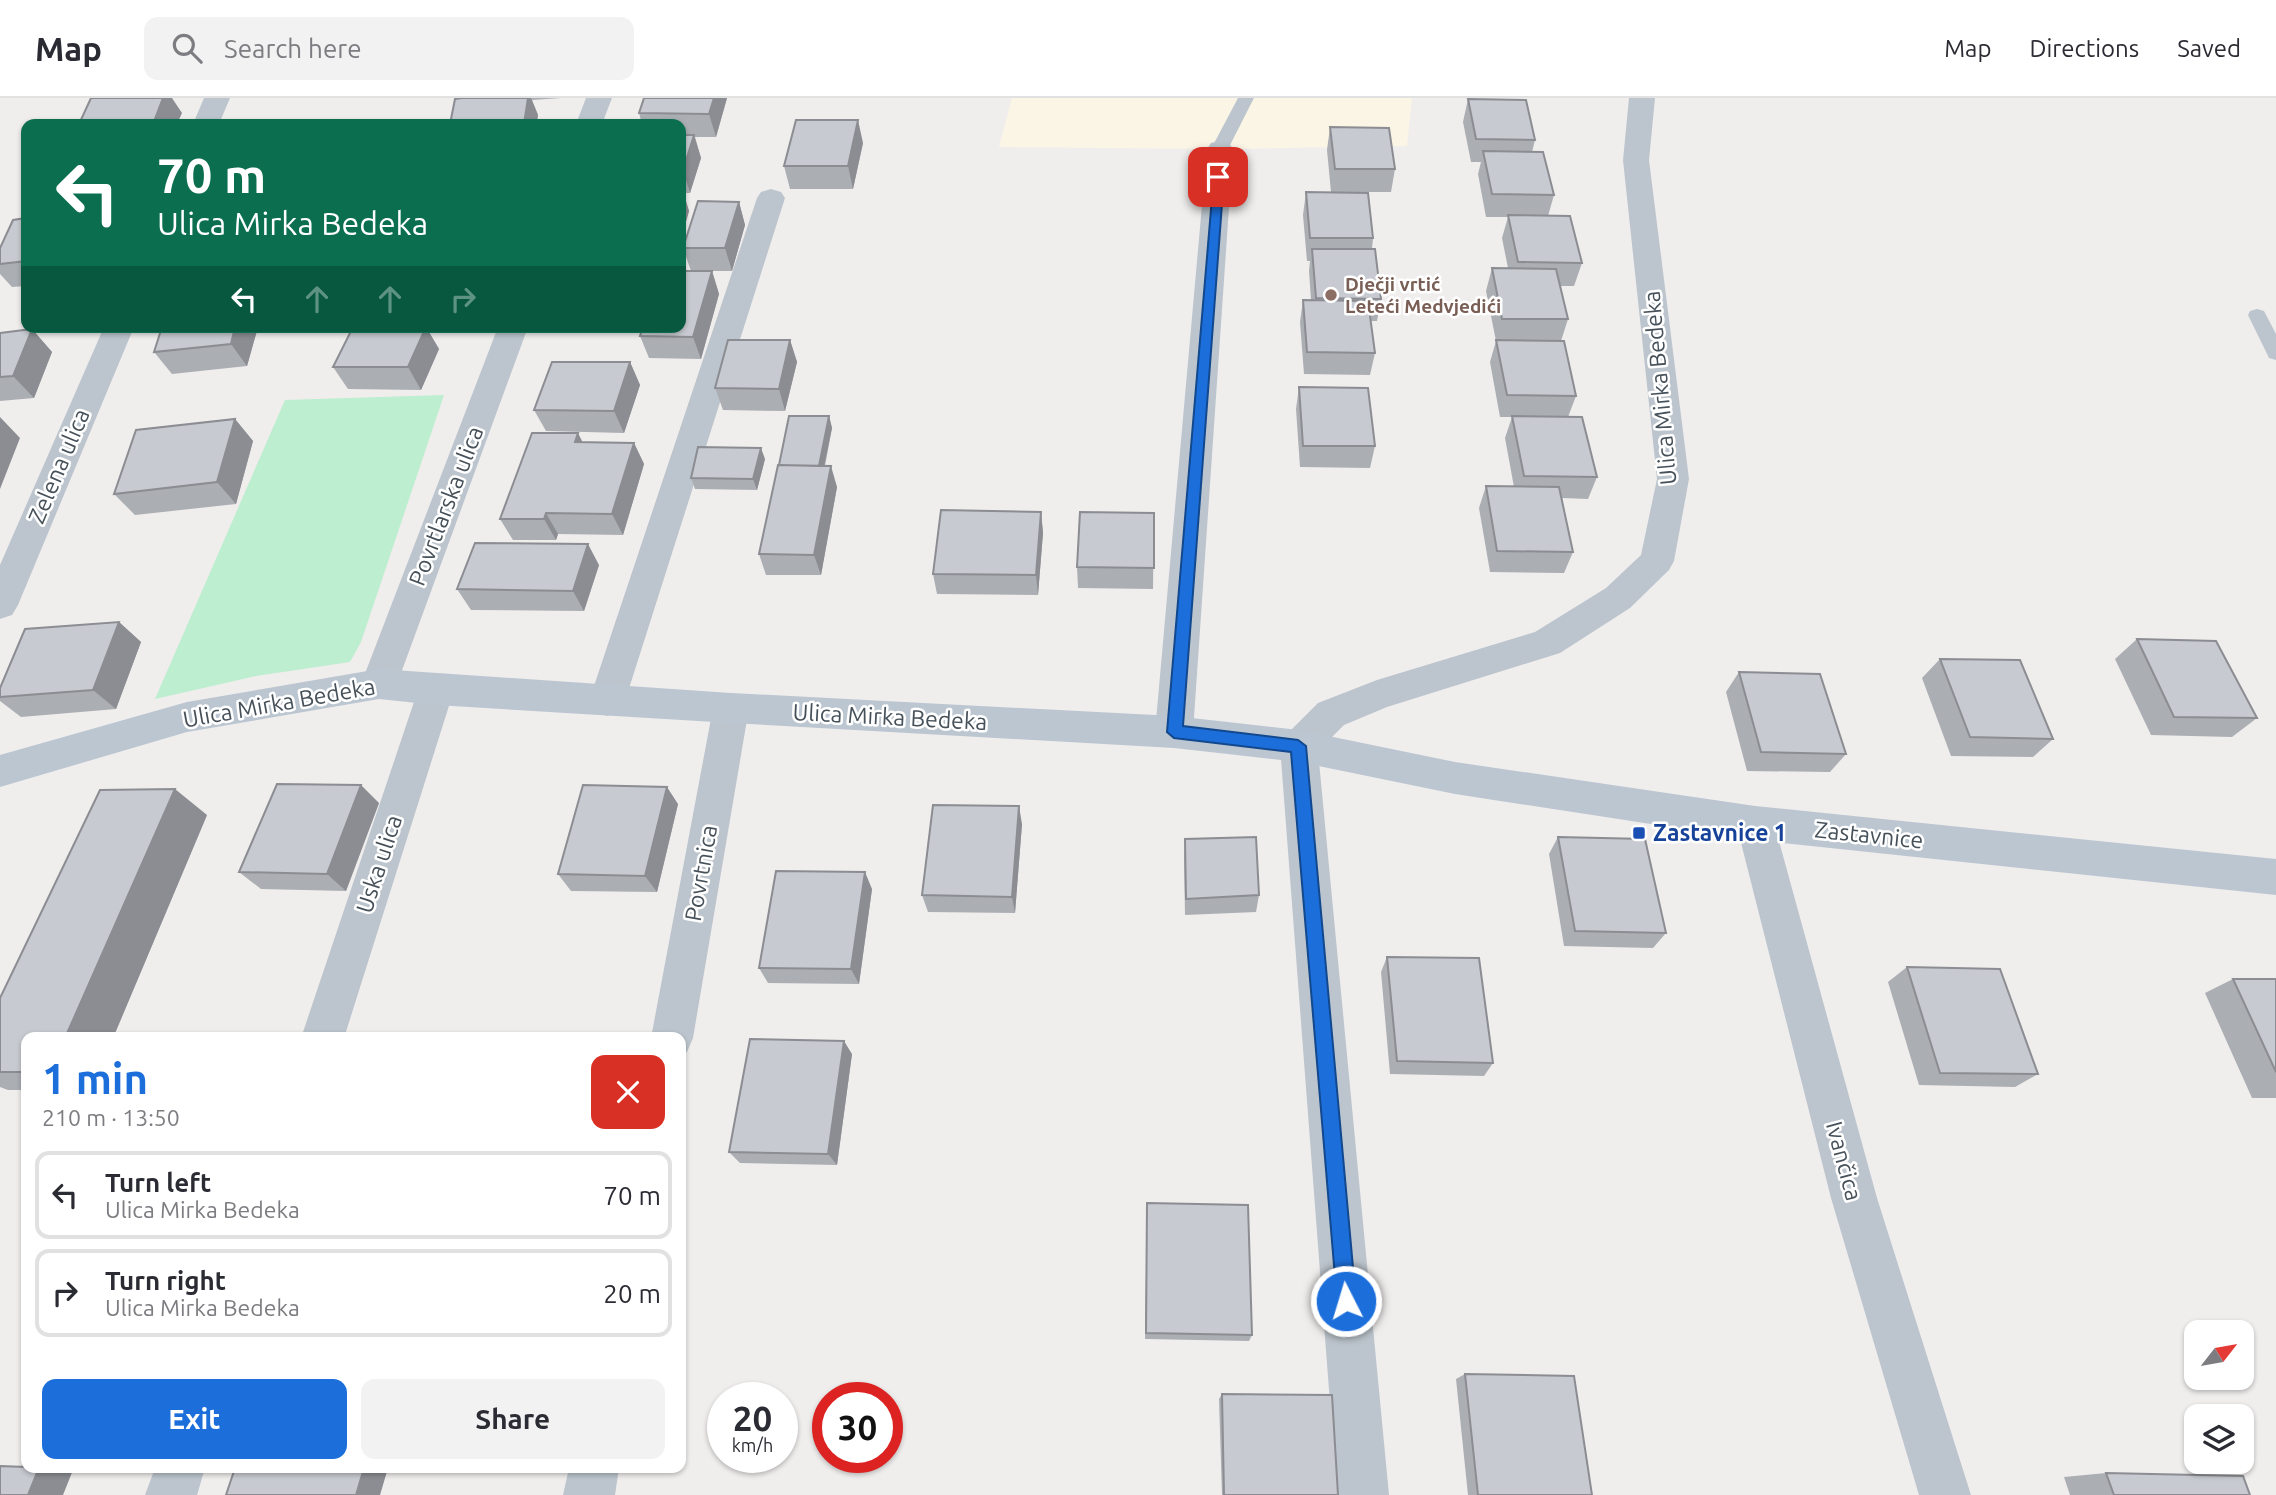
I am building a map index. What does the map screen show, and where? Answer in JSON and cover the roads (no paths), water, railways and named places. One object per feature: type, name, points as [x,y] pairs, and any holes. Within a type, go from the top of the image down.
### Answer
[{"type":"main road","name":"Ulica Mirka Bedeka","points":[[0,771],[187,717],[379,684],[731,709],[1174,732],[1298,746]]},
{"type":"main road","name":"Zastavnice","points":[[1298,746],[1455,778],[1755,823],[2276,877]]},
{"type":"street","points":[[208,119],[217,98]]},
{"type":"street","points":[[591,119],[599,98]]},
{"type":"street","name":"Ulica Mirka Bedeka","points":[[1298,746],[1331,714],[1377,695],[1547,643],[1618,598],[1657,561],[1673,479],[1636,160],[1642,98]]},
{"type":"street","points":[[1174,732],[1220,149]]},
{"type":"street","points":[[607,701],[771,198]]},
{"type":"street","name":"Zelena ulica","points":[[0,605],[116,333]]},
{"type":"street","name":"Povrtlarska ulica","points":[[379,684],[511,333]]},
{"type":"street","name":"Uska ulica","points":[[324,1032],[436,690]]},
{"type":"street","name":"Povrtnica","points":[[672,1032],[731,709]]},
{"type":"street","points":[[1298,746],[1363,1495]]},
{"type":"street","name":"Ivančica","points":[[1755,823],[1854,1198],[1945,1495]]},
{"type":"street","points":[[171,1495],[178,1473]]},
{"type":"street","points":[[589,1495],[593,1473]]},
{"type":"lane","points":[[1220,149],[1246,98]]},
{"type":"lane","points":[[2258,315],[2276,353]]},
{"type":"place","name":"Dječji vrtić Leteći Medvjedići","points":[[1331,295]]},
{"type":"place","name":"Zastavnice 1","points":[[1639,833]]}]
